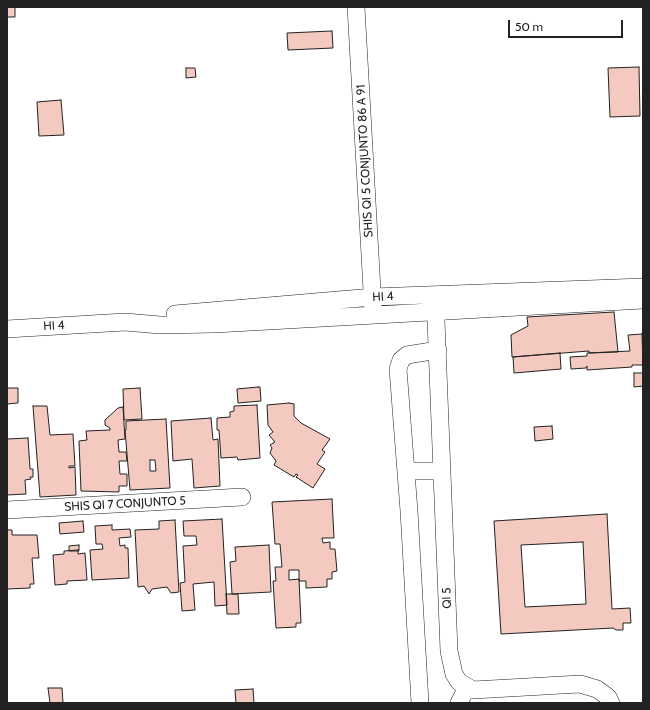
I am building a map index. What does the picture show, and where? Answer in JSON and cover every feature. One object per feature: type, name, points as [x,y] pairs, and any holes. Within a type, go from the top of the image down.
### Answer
[{"type":"street","name":"SHIS QI 5 CONJUNTO 86 A 91","points":[[356,7],[374,315]]},
{"type":"street","name":"HI 4","points":[[7,329],[125,322],[160,325],[215,324],[374,315],[436,303],[643,287]]},
{"type":"street","name":"HI 4","points":[[125,322],[147,317],[176,314],[373,297],[436,303],[643,300]]},
{"type":"street","name":"QI 5","points":[[436,303],[449,651],[454,674],[459,682],[466,687]]},
{"type":"street","points":[[420,703],[406,470],[398,369],[401,360],[407,355],[438,350]]},
{"type":"street","points":[[406,470],[442,471]]},
{"type":"street","name":"SHIS QI 7 CONJUNTO 5","points":[[7,510],[242,497]]},
{"type":"street","points":[[459,703],[466,687],[474,690],[580,684],[597,689],[608,697],[611,703]]},
{"type":"building","points":[[7,7],[15,7],[15,17],[7,17]]},
{"type":"building","points":[[332,31],[333,48],[288,50],[287,33]]},
{"type":"building","points":[[639,67],[640,116],[610,117],[608,68]]},
{"type":"building","points":[[186,68],[195,68],[196,77],[186,78]]},
{"type":"building","points":[[61,100],[64,135],[39,136],[37,102]]},
{"type":"building","points":[[614,312],[618,352],[589,353],[589,351],[512,357],[511,335],[528,326],[527,317]]},
{"type":"building","points":[[642,334],[643,365],[587,370],[587,366],[586,368],[571,369],[570,357],[587,356],[587,353],[630,351],[628,335]]},
{"type":"building","points":[[560,353],[561,369],[514,373],[513,357]]},
{"type":"building","points":[[634,373],[643,373],[643,386],[634,387]]},
{"type":"building","points":[[260,387],[261,401],[238,403],[237,389]]},
{"type":"building","points":[[7,388],[18,388],[18,403],[7,404]]},
{"type":"building","points":[[140,388],[142,419],[124,420],[123,389]]},
{"type":"building","points":[[294,404],[294,416],[301,423],[330,439],[322,450],[325,452],[317,464],[325,469],[313,488],[296,477],[298,475],[296,474],[294,477],[274,465],[276,461],[270,453],[272,448],[270,445],[275,442],[269,435],[273,432],[268,425],[267,405]]},
{"type":"building","points":[[257,405],[260,458],[238,460],[237,457],[221,458],[217,418],[230,417],[230,412],[234,411],[234,406]]},
{"type":"building","points":[[33,406],[47,406],[50,435],[73,434],[75,466],[69,466],[69,468],[75,467],[76,495],[40,497]]},
{"type":"building","points":[[123,407],[125,439],[118,440],[119,452],[126,452],[127,461],[119,461],[120,474],[127,474],[127,486],[119,486],[119,492],[81,491],[79,441],[87,440],[86,431],[110,430],[110,428],[105,425],[105,420],[118,408]]},
{"type":"building","points":[[211,418],[213,440],[218,439],[220,486],[194,488],[192,459],[173,461],[171,421]]},
{"type":"building","points":[[166,419],[170,488],[130,490],[125,430],[126,421]],"holes":[[[150,460],[155,460],[156,471],[150,471]]]},
{"type":"building","points":[[552,426],[553,439],[535,441],[534,427]]},
{"type":"building","points":[[28,438],[30,469],[33,469],[33,477],[25,480],[26,494],[7,495],[7,439]]},
{"type":"building","points":[[332,499],[334,538],[322,538],[323,543],[330,542],[330,549],[335,549],[337,571],[332,572],[332,579],[327,579],[327,587],[306,588],[306,581],[299,581],[301,623],[296,623],[296,627],[276,628],[273,581],[276,581],[275,567],[282,567],[280,544],[275,544],[272,502]],"holes":[[[289,570],[299,570],[299,579],[289,580]]]},
{"type":"building","points":[[607,514],[612,609],[630,608],[631,623],[623,623],[623,630],[616,630],[613,628],[501,634],[494,521]],"holes":[[[583,542],[586,604],[525,607],[521,545]]]},
{"type":"building","points":[[222,519],[227,605],[215,606],[214,582],[193,584],[195,610],[182,611],[180,583],[185,582],[183,546],[197,545],[196,536],[184,536],[183,521]]},
{"type":"building","points":[[175,520],[179,592],[171,593],[167,587],[152,589],[149,594],[144,586],[138,587],[135,530],[159,529],[159,521]]},
{"type":"building","points":[[83,521],[84,532],[60,534],[59,523]]},
{"type":"building","points":[[112,525],[112,530],[130,529],[131,537],[119,538],[120,546],[125,545],[125,548],[128,548],[129,578],[92,580],[90,550],[103,549],[102,544],[96,544],[95,526]]},
{"type":"building","points":[[7,530],[12,530],[12,535],[37,535],[39,558],[32,558],[34,584],[30,584],[30,588],[7,589]]},
{"type":"building","points":[[79,545],[79,551],[69,551],[69,546]]},
{"type":"building","points":[[269,545],[271,592],[232,594],[230,562],[236,561],[235,547]]},
{"type":"building","points":[[78,550],[78,554],[85,553],[87,580],[67,581],[67,584],[55,585],[53,555],[64,554],[64,551]]},
{"type":"building","points":[[226,594],[238,594],[239,614],[227,614]]},
{"type":"building","points":[[48,688],[62,688],[63,703],[50,703]]},
{"type":"building","points":[[253,689],[254,703],[236,703],[235,690]]}]
